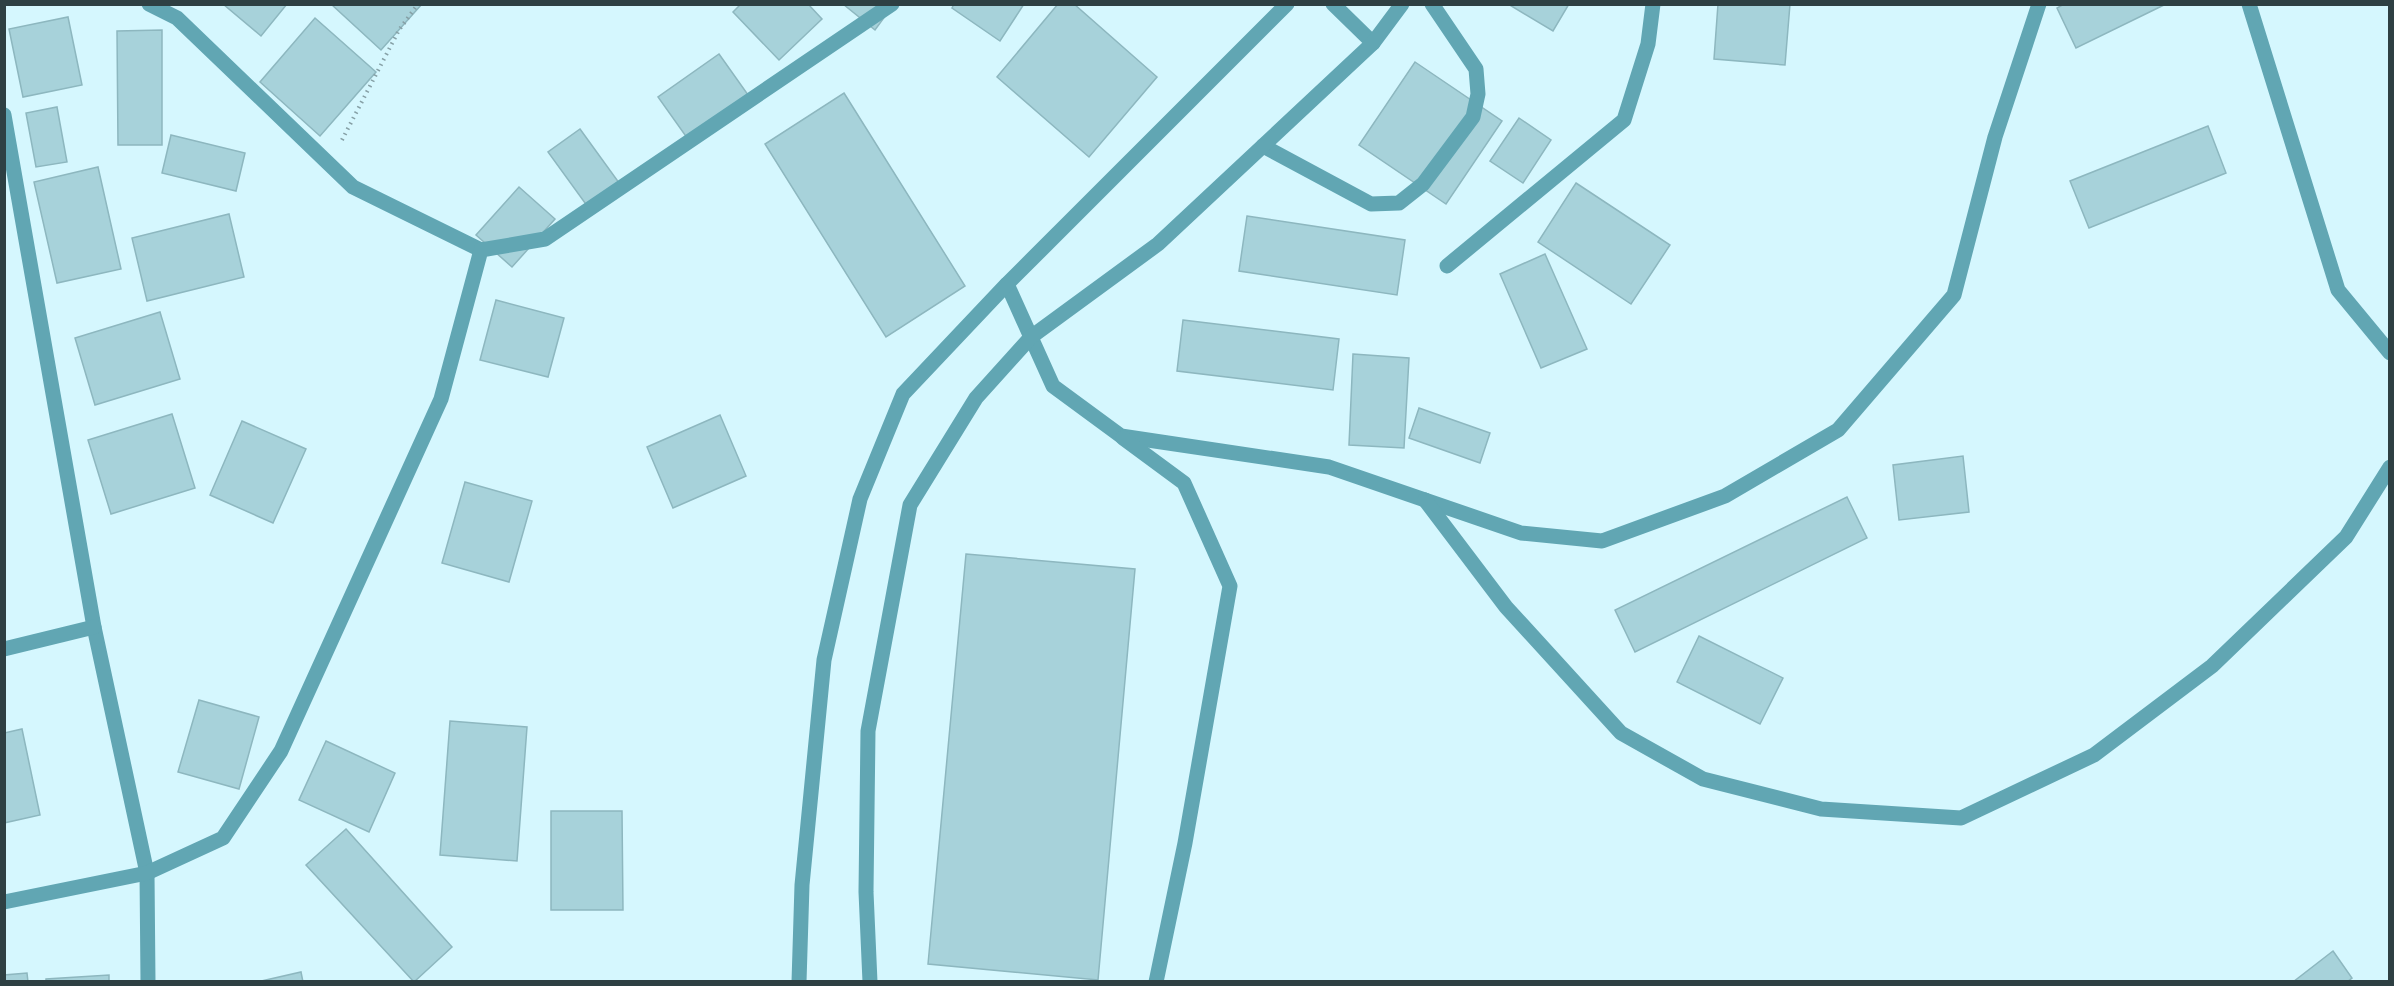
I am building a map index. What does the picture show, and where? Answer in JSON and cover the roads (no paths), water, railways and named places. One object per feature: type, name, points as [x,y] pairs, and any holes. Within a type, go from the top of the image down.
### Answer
[{"type":"street","points":[[149,4],[177,18],[353,187],[481,250],[545,239],[892,4]]},
{"type":"street","points":[[799,981],[802,885],[824,660],[860,498],[903,394],[1007,284],[1287,4]]},
{"type":"street","points":[[1333,4],[1373,43]]},
{"type":"street","points":[[870,981],[866,892],[868,731],[910,505],[975,399],[1031,337],[1158,244],[1373,43],[1402,4]]},
{"type":"street","points":[[1263,146],[1371,204],[1399,203],[1423,184],[1473,117],[1478,94],[1476,69],[1432,4]]},
{"type":"street","points":[[1447,266],[1624,120],[1648,44],[1653,4]]},
{"type":"street","points":[[1121,436],[1329,467],[1521,532],[1602,541],[1725,496],[1838,430],[1954,295],[1995,137],[2039,4]]},
{"type":"street","points":[[2249,4],[2338,290],[2390,353]]},
{"type":"street","points":[[4,115],[94,627],[147,873],[148,981]]},
{"type":"street","points":[[4,902],[147,873],[223,838],[281,751],[441,399],[481,250]]},
{"type":"street","points":[[1007,284],[1053,386],[1184,483],[1230,586],[1185,843],[1156,981]]},
{"type":"street","points":[[1425,501],[1506,607],[1621,733],[1703,779],[1821,809],[1961,818],[2094,755],[2212,666],[2346,537],[2390,467]]},
{"type":"street","points":[[4,649],[94,627]]}]
